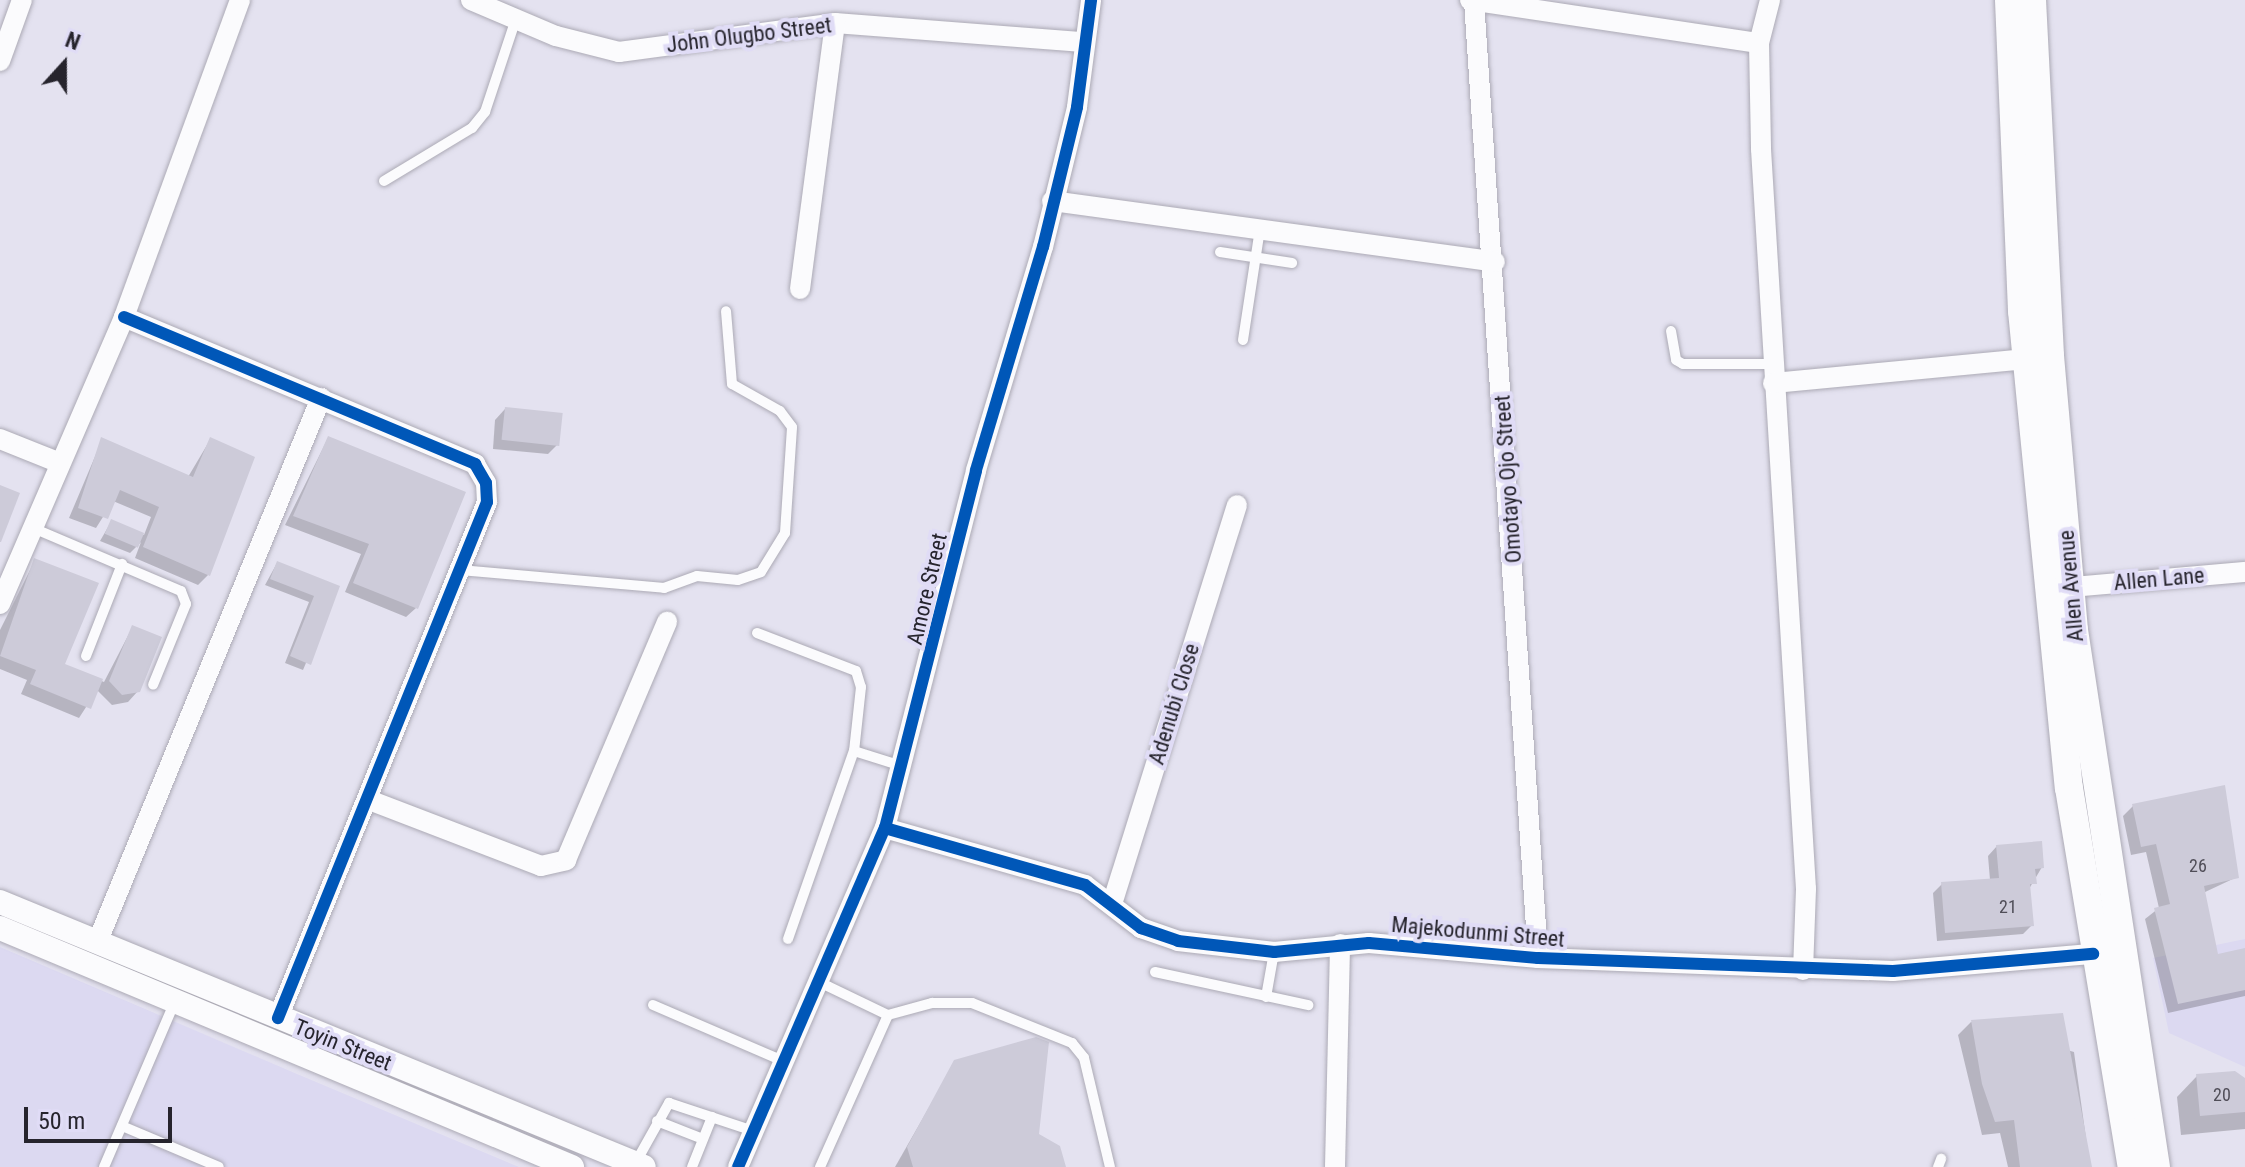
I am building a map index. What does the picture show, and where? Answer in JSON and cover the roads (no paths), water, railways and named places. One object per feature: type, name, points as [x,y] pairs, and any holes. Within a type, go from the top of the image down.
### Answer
[{"type":"main road","name":"Allen Avenue","points":[[2009,0],[2027,359],[2093,954],[2132,1167]]},
{"type":"main road","name":"Allen Avenue","points":[[2032,0],[2050,356],[2072,587],[2093,778],[2156,1167]]},
{"type":"street","points":[[0,61],[22,0]]},
{"type":"street","points":[[0,604],[124,317],[240,0]]},
{"type":"street","name":"John Olugbo Street","points":[[471,0],[516,19],[619,52],[835,23],[1083,42]]},
{"type":"street","name":"Amore Street","points":[[738,1167],[885,828],[1077,107],[1083,42],[1091,0]]},
{"type":"street","points":[[1472,0],[1759,43]]},
{"type":"street","name":"Omotayo Ojo Street","points":[[1472,0],[1495,262],[1538,958]]},
{"type":"street","points":[[1770,0],[1759,43],[1772,373],[1806,889],[1803,970]]},
{"type":"street","points":[[800,289],[835,23]]},
{"type":"street","points":[[1052,201],[1495,262]]},
{"type":"street","points":[[124,317],[475,464],[487,502],[369,800],[278,1018]]},
{"type":"street","points":[[1772,373],[2027,359]]},
{"type":"street","points":[[99,938],[321,398]]},
{"type":"street","points":[[0,439],[60,463]]},
{"type":"street","name":"Adenubi Close","points":[[1112,904],[1237,505]]},
{"type":"street","name":"Allen Lane","points":[[2072,587],[2245,572]]},
{"type":"street","points":[[369,800],[541,866],[566,860],[667,622]]},
{"type":"street","name":"Majekodunmi Street","points":[[885,828],[1085,885],[1141,928],[1178,941],[1274,952],[1340,944],[1538,958],[1803,970],[2093,954]]},
{"type":"street","name":"Toyin Street","points":[[0,902],[99,938],[278,1018],[639,1165]]},
{"type":"street","name":"Toyin Street","points":[[0,928],[174,1004],[572,1167]]},
{"type":"street","points":[[1335,1167],[1340,944]]},
{"type":"lane","points":[[384,181],[472,128],[485,112],[516,19]]},
{"type":"lane","points":[[1243,340],[1260,229]]},
{"type":"lane","points":[[1220,252],[1292,263]]},
{"type":"lane","points":[[460,570],[664,588],[697,576],[738,580],[761,572],[785,533],[792,427],[780,411],[732,384],[726,311]]},
{"type":"lane","points":[[1671,331],[1676,360],[1683,364],[1772,373]]},
{"type":"lane","points":[[33,528],[181,591],[186,604],[153,685]]},
{"type":"lane","points":[[86,656],[122,564]]},
{"type":"lane","points":[[757,633],[856,671],[861,687],[854,751],[788,939]]},
{"type":"lane","points":[[854,751],[902,766]]},
{"type":"lane","points":[[1266,997],[1274,952]]},
{"type":"lane","points":[[1155,972],[1308,1005]]},
{"type":"lane","points":[[817,981],[888,1015],[932,1003],[972,1003],[1072,1043],[1084,1058],[1110,1167]]},
{"type":"lane","points":[[104,1167],[174,1004]]},
{"type":"lane","points":[[653,1005],[783,1061]]},
{"type":"lane","points":[[820,1167],[888,1015]]},
{"type":"lane","points":[[639,1165],[657,1121],[669,1103],[753,1131]]},
{"type":"lane","points":[[692,1167],[712,1117]]},
{"type":"lane","points":[[657,1121],[703,1139]]},
{"type":"lane","points":[[122,1126],[219,1167]]}]
